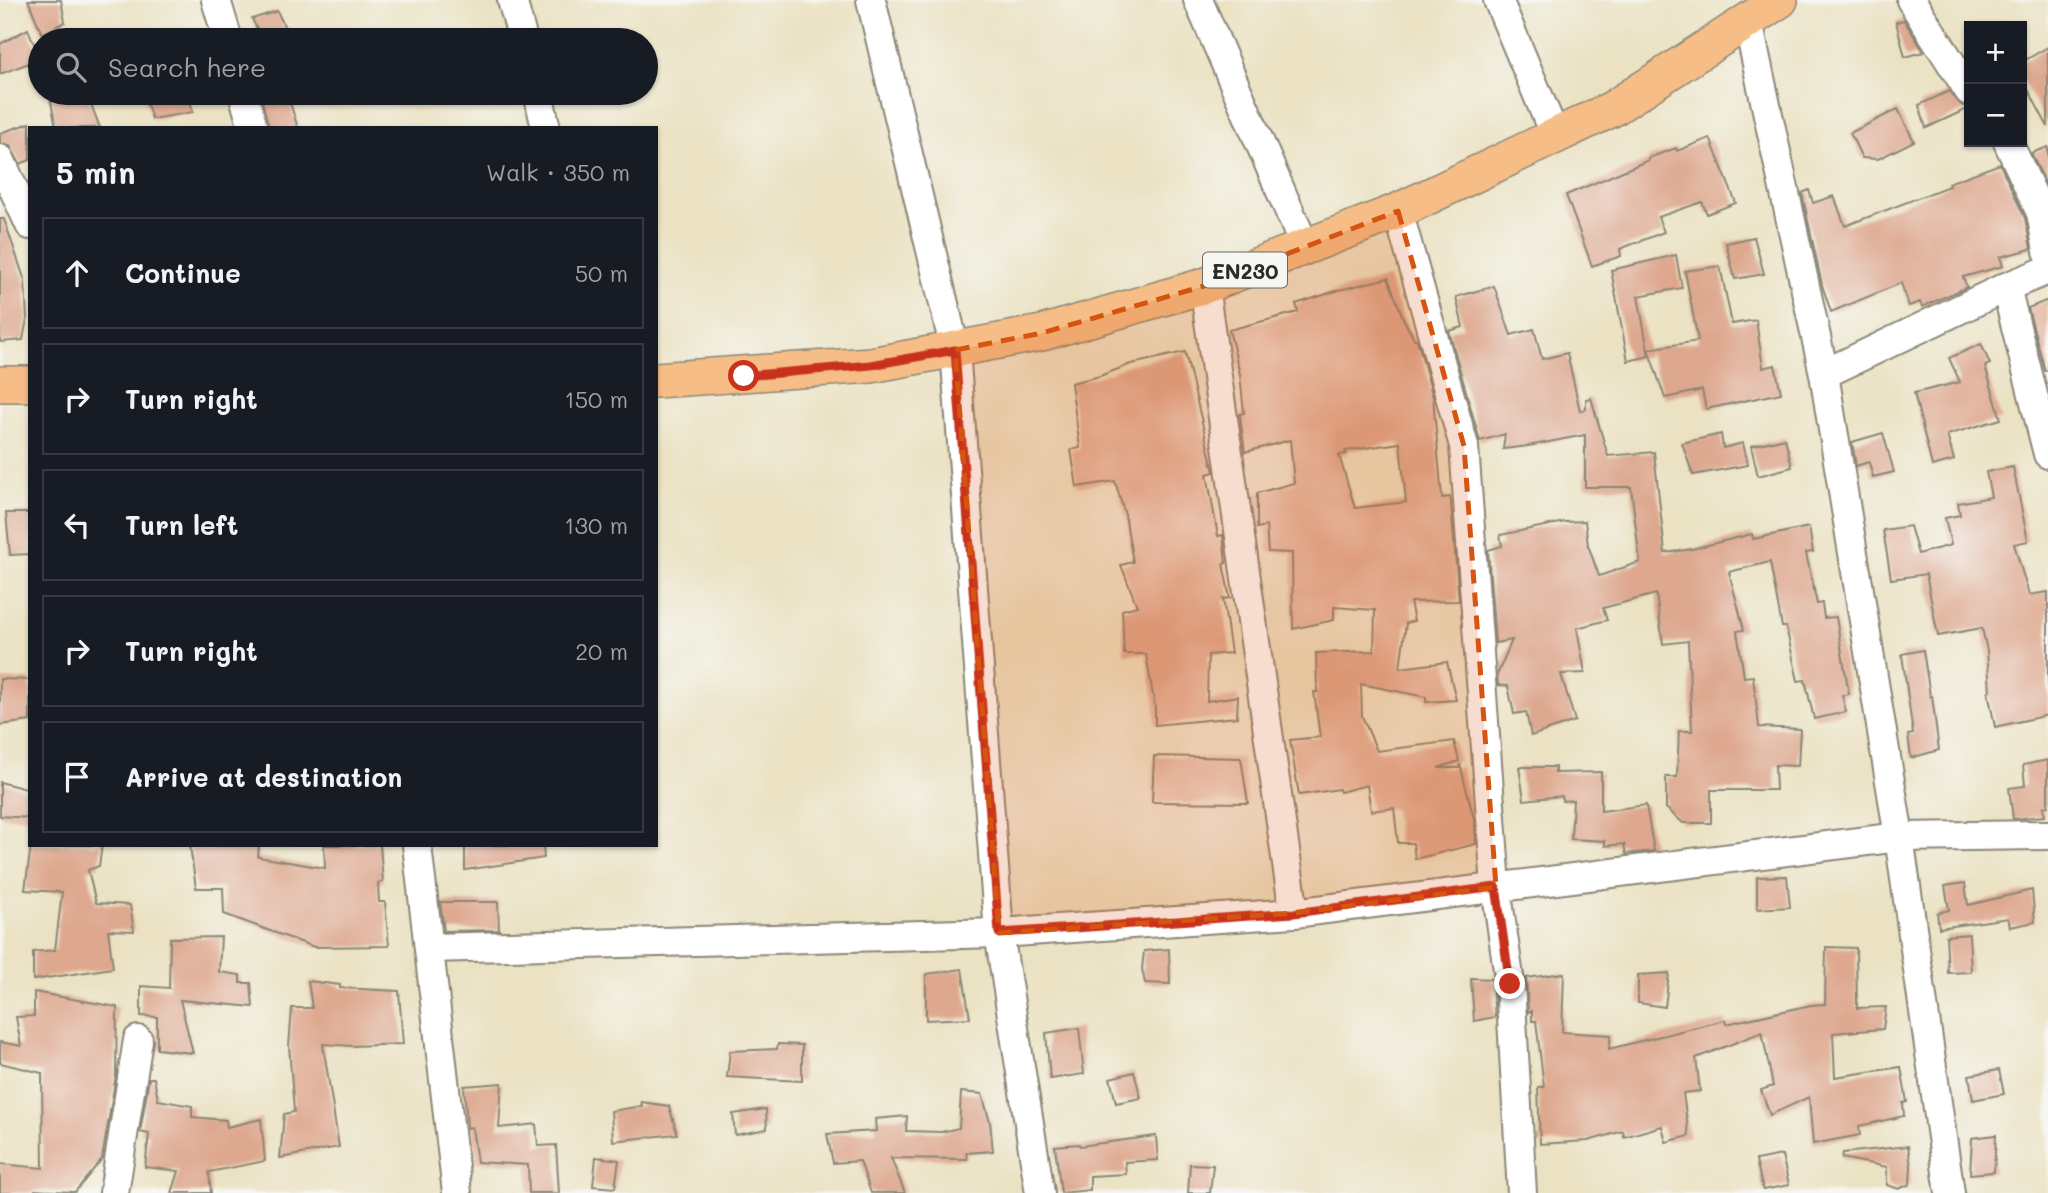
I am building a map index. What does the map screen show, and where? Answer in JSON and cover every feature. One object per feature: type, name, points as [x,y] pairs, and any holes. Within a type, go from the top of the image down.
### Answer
[{"type":"main road","name":"EN230","points":[[658,380],[871,365],[1042,333],[1204,286],[1398,211],[1612,109],[1780,0]]},
{"type":"main road","points":[[0,384],[28,384]]},
{"type":"street","points":[[216,0],[224,28]]},
{"type":"street","points":[[512,0],[520,28]]},
{"type":"street","points":[[871,0],[955,350],[999,933],[1040,1193]]},
{"type":"street","points":[[1198,0],[1305,247]]},
{"type":"street","points":[[1498,0],[1555,136]]},
{"type":"street","points":[[1911,0],[1965,84]]},
{"type":"street","points":[[1748,22],[1824,374],[1899,837],[1950,1193]]},
{"type":"street","points":[[246,105],[252,126]]},
{"type":"street","points":[[541,105],[546,126]]},
{"type":"street","points":[[2010,147],[2041,213],[2048,251]]},
{"type":"street","points":[[0,159],[28,221]]},
{"type":"street","points":[[1398,211],[1465,446],[1496,887],[1510,984],[1522,1193]]},
{"type":"street","points":[[1824,374],[2006,287],[2048,270]]},
{"type":"street","points":[[1204,286],[1294,913]]},
{"type":"street","points":[[2006,287],[2048,453]]},
{"type":"street","points":[[429,948],[999,933],[1294,913],[1899,837],[2048,835]]},
{"type":"street","points":[[417,847],[457,1193]]},
{"type":"street","points":[[114,1193],[138,1040]]},
{"type":"highlighted area","points":[[1398,211],[1464,446],[1496,887],[1294,913],[999,933],[955,350],[1042,333],[1204,286]]},
{"type":"building","points":[[28,0],[61,0],[65,22],[54,28],[40,28]]},
{"type":"building","points":[[277,11],[285,28],[257,28],[252,19]]},
{"type":"building","points":[[1904,20],[1924,52],[1905,57],[1896,22]]},
{"type":"building","points":[[28,29],[28,64],[0,74],[0,44]]},
{"type":"building","points":[[2048,47],[2048,127],[2027,87],[2027,59]]},
{"type":"building","points":[[1949,91],[1964,106],[1964,110],[1926,128],[1919,105]]},
{"type":"building","points":[[52,105],[91,105],[99,126],[56,126]]},
{"type":"building","points":[[147,105],[191,105],[193,112],[152,119]]},
{"type":"building","points":[[263,105],[291,105],[297,126],[268,126]]},
{"type":"building","points":[[1898,109],[1914,141],[1878,159],[1862,158],[1850,133]]},
{"type":"building","points":[[30,123],[28,161],[20,164],[10,146],[0,143],[0,133]]},
{"type":"building","points":[[1710,138],[1736,203],[1707,214],[1702,202],[1658,217],[1664,232],[1620,249],[1621,256],[1592,266],[1566,195],[1649,160],[1648,158],[1676,148],[1677,151]]},
{"type":"building","points":[[2048,147],[2048,189],[2031,153]]},
{"type":"building","points":[[2000,164],[2025,218],[2031,249],[2000,257],[2003,266],[1963,277],[1967,287],[1922,307],[1920,302],[1909,306],[1901,283],[1831,312],[1822,285],[1802,193],[1809,190],[1813,203],[1834,196],[1845,226]]},
{"type":"building","points":[[0,219],[4,219],[25,281],[27,319],[23,340],[0,342]]},
{"type":"building","points":[[1754,237],[1764,274],[1735,279],[1726,243]]},
{"type":"building","points":[[1676,255],[1682,288],[1638,296],[1649,356],[1628,361],[1611,270]]},
{"type":"building","points":[[1720,266],[1732,324],[1756,320],[1763,368],[1775,365],[1781,393],[1706,409],[1702,390],[1665,398],[1648,349],[1698,341],[1685,271]]},
{"type":"building","points":[[1388,278],[1404,320],[1414,339],[1417,339],[1433,397],[1442,498],[1450,497],[1451,503],[1459,601],[1410,602],[1414,621],[1406,623],[1400,668],[1447,662],[1456,700],[1426,702],[1426,697],[1361,684],[1362,716],[1377,751],[1454,741],[1459,761],[1438,768],[1459,768],[1460,764],[1475,823],[1476,844],[1415,859],[1413,843],[1398,843],[1394,808],[1371,811],[1367,785],[1340,792],[1339,789],[1299,795],[1290,740],[1320,737],[1314,692],[1317,692],[1316,653],[1374,651],[1375,610],[1334,607],[1334,620],[1293,629],[1292,553],[1268,552],[1266,526],[1257,528],[1257,493],[1294,483],[1290,440],[1245,452],[1241,424],[1240,414],[1244,413],[1240,374],[1229,330],[1298,312],[1296,304]],"holes":[[[1400,443],[1406,502],[1355,508],[1339,455],[1347,454],[1345,451]]]},
{"type":"building","points":[[1494,286],[1511,335],[1534,329],[1542,359],[1567,353],[1580,411],[1586,409],[1586,399],[1591,398],[1608,456],[1654,452],[1665,553],[1752,534],[1753,539],[1809,527],[1813,552],[1806,553],[1817,604],[1822,603],[1824,618],[1836,617],[1849,694],[1842,695],[1846,712],[1814,719],[1805,680],[1798,681],[1786,627],[1782,627],[1770,562],[1729,572],[1744,630],[1737,631],[1744,677],[1753,676],[1759,727],[1800,729],[1798,766],[1775,765],[1776,790],[1711,790],[1711,823],[1683,823],[1666,808],[1666,777],[1677,777],[1679,731],[1692,731],[1688,641],[1663,644],[1656,594],[1603,608],[1607,620],[1577,628],[1585,673],[1561,674],[1575,721],[1531,736],[1526,712],[1514,714],[1508,686],[1498,685],[1497,675],[1512,640],[1495,643],[1488,550],[1502,546],[1500,535],[1565,522],[1585,521],[1588,545],[1599,576],[1640,562],[1631,487],[1585,487],[1585,435],[1503,449],[1505,434],[1480,441],[1449,331],[1463,327],[1456,297]]},
{"type":"building","points":[[2048,300],[2048,371],[2045,371],[2028,308]]},
{"type":"building","points":[[1981,344],[1990,364],[1985,366],[2001,419],[1947,435],[1954,460],[1932,466],[1914,393],[1960,382],[1949,358]]},
{"type":"building","points":[[1185,352],[1214,472],[1207,474],[1218,536],[1223,535],[1226,563],[1223,564],[1230,598],[1223,599],[1231,653],[1208,655],[1207,701],[1238,696],[1237,717],[1155,725],[1155,707],[1146,654],[1124,654],[1122,610],[1137,606],[1121,565],[1133,562],[1125,515],[1115,481],[1077,487],[1071,450],[1080,448],[1071,383],[1131,364]]},
{"type":"building","points":[[1883,433],[1894,472],[1873,477],[1869,462],[1856,466],[1852,442]]},
{"type":"building","points":[[1721,434],[1723,448],[1743,443],[1748,465],[1693,475],[1682,443]]},
{"type":"building","points":[[1785,438],[1792,467],[1758,476],[1751,446]]},
{"type":"building","points":[[2013,467],[2028,541],[2014,544],[2029,595],[2048,592],[2048,715],[1995,727],[1988,692],[1987,651],[1982,628],[1938,636],[1926,574],[1891,579],[1883,530],[1910,526],[1918,554],[1951,545],[1945,518],[1960,515],[1958,503],[1991,497],[1986,472]]},
{"type":"building","points":[[6,513],[28,513],[28,554],[10,555]]},
{"type":"building","points":[[1923,650],[1939,750],[1911,758],[1908,735],[1913,734],[1902,654]]},
{"type":"building","points":[[0,679],[28,680],[28,721],[0,725]]},
{"type":"building","points":[[1154,756],[1241,758],[1248,803],[1152,802]]},
{"type":"building","points":[[2048,760],[2048,806],[2043,807],[2045,816],[2013,819],[2009,788],[2025,786],[2023,765]]},
{"type":"building","points":[[1519,767],[1555,767],[1555,773],[1601,772],[1601,811],[1646,805],[1654,851],[1626,854],[1624,844],[1605,846],[1605,841],[1571,839],[1573,800],[1562,801],[1562,796],[1524,800]]},
{"type":"building","points":[[0,782],[28,789],[28,818],[0,816]]},
{"type":"building","points":[[31,847],[102,847],[99,866],[88,870],[96,903],[130,905],[134,931],[108,930],[113,968],[33,980],[33,952],[55,950],[62,892],[25,890]]},
{"type":"building","points":[[190,847],[259,847],[258,857],[325,868],[324,847],[380,847],[383,882],[378,883],[379,902],[385,902],[389,946],[314,947],[224,914],[223,888],[196,888]]},
{"type":"building","points":[[465,847],[543,847],[544,858],[465,870]]},
{"type":"building","points":[[1787,876],[1790,907],[1757,909],[1757,877]]},
{"type":"building","points":[[1965,883],[1968,905],[2032,890],[2035,922],[2010,927],[2008,918],[1939,928],[1937,913],[1949,910],[1945,886]]},
{"type":"building","points":[[440,902],[498,902],[499,930],[444,931]]},
{"type":"building","points":[[1969,934],[1971,972],[1948,973],[1946,936]]},
{"type":"building","points":[[221,937],[219,972],[240,975],[240,983],[251,983],[253,1007],[180,1000],[193,1053],[157,1049],[157,1017],[141,1016],[141,986],[169,988],[170,938]]},
{"type":"building","points":[[1826,947],[1856,948],[1857,1008],[1886,1007],[1883,1029],[1833,1033],[1835,1077],[1901,1067],[1907,1102],[1903,1103],[1904,1116],[1859,1126],[1860,1135],[1813,1144],[1809,1097],[1770,1115],[1761,1090],[1773,1086],[1762,1032],[1696,1058],[1700,1091],[1683,1093],[1689,1136],[1666,1142],[1662,1126],[1624,1137],[1623,1131],[1588,1141],[1540,1144],[1538,1087],[1544,1087],[1536,1021],[1532,1021],[1532,1011],[1528,1012],[1526,978],[1564,973],[1562,1032],[1611,1035],[1609,1049],[1725,1020],[1726,1024],[1825,1004]]},
{"type":"building","points":[[1169,949],[1170,984],[1145,983],[1142,969],[1144,951]]},
{"type":"building","points":[[962,969],[970,1018],[926,1020],[926,974]]},
{"type":"building","points":[[1669,973],[1665,1007],[1638,1003],[1638,975]]},
{"type":"building","points":[[1471,978],[1492,979],[1495,1017],[1474,1021]]},
{"type":"building","points":[[308,981],[340,985],[340,988],[399,991],[403,1044],[323,1044],[339,1147],[280,1158],[284,1114],[294,1112],[289,1046],[292,1008],[312,1008]]},
{"type":"building","points":[[34,992],[117,1007],[116,1076],[102,1159],[75,1192],[35,1190],[35,1193],[0,1193],[0,1164],[43,1168],[42,1073],[0,1063],[0,1042],[21,1046],[16,1017],[34,1016]]},
{"type":"building","points":[[1079,1028],[1084,1074],[1050,1079],[1046,1033]]},
{"type":"building","points":[[778,1044],[802,1045],[802,1081],[727,1077],[730,1051],[777,1049]]},
{"type":"building","points":[[1999,1070],[2004,1094],[1973,1100],[1969,1075]]},
{"type":"building","points":[[1134,1072],[1141,1098],[1116,1103],[1110,1078]]},
{"type":"building","points":[[149,1078],[154,1078],[158,1100],[192,1106],[192,1117],[226,1120],[227,1127],[261,1119],[265,1161],[209,1172],[211,1193],[172,1193],[179,1171],[145,1167],[149,1134],[140,1132]]},
{"type":"building","points":[[502,1083],[499,1128],[536,1124],[538,1146],[556,1145],[559,1193],[529,1193],[528,1165],[477,1162],[472,1127],[467,1128],[464,1086]]},
{"type":"building","points":[[961,1092],[982,1094],[990,1122],[993,1151],[966,1153],[967,1159],[891,1158],[905,1193],[871,1193],[860,1161],[833,1163],[827,1134],[876,1131],[875,1119],[907,1116],[906,1131],[941,1132],[959,1128]]},
{"type":"building","points":[[641,1102],[669,1106],[677,1134],[613,1141],[611,1111],[642,1106]]},
{"type":"building","points":[[766,1109],[767,1129],[735,1135],[733,1114]]},
{"type":"building","points":[[1996,1135],[1994,1172],[1970,1174],[1972,1138]]},
{"type":"building","points":[[1156,1136],[1158,1160],[1125,1162],[1126,1174],[1090,1176],[1090,1190],[1061,1193],[1055,1146],[1080,1146]]},
{"type":"building","points":[[1908,1146],[1910,1184],[1899,1189],[1887,1185],[1887,1167],[1842,1158],[1843,1153]]},
{"type":"building","points":[[1782,1155],[1789,1185],[1763,1190],[1756,1160]]},
{"type":"building","points":[[596,1157],[619,1160],[615,1188],[593,1186]]},
{"type":"building","points":[[1190,1164],[1213,1165],[1210,1193],[1188,1193]]},
{"type":"route","points":[[744,376],[871,365],[955,350],[999,933],[1294,913],[1496,887],[1510,984]]}]
